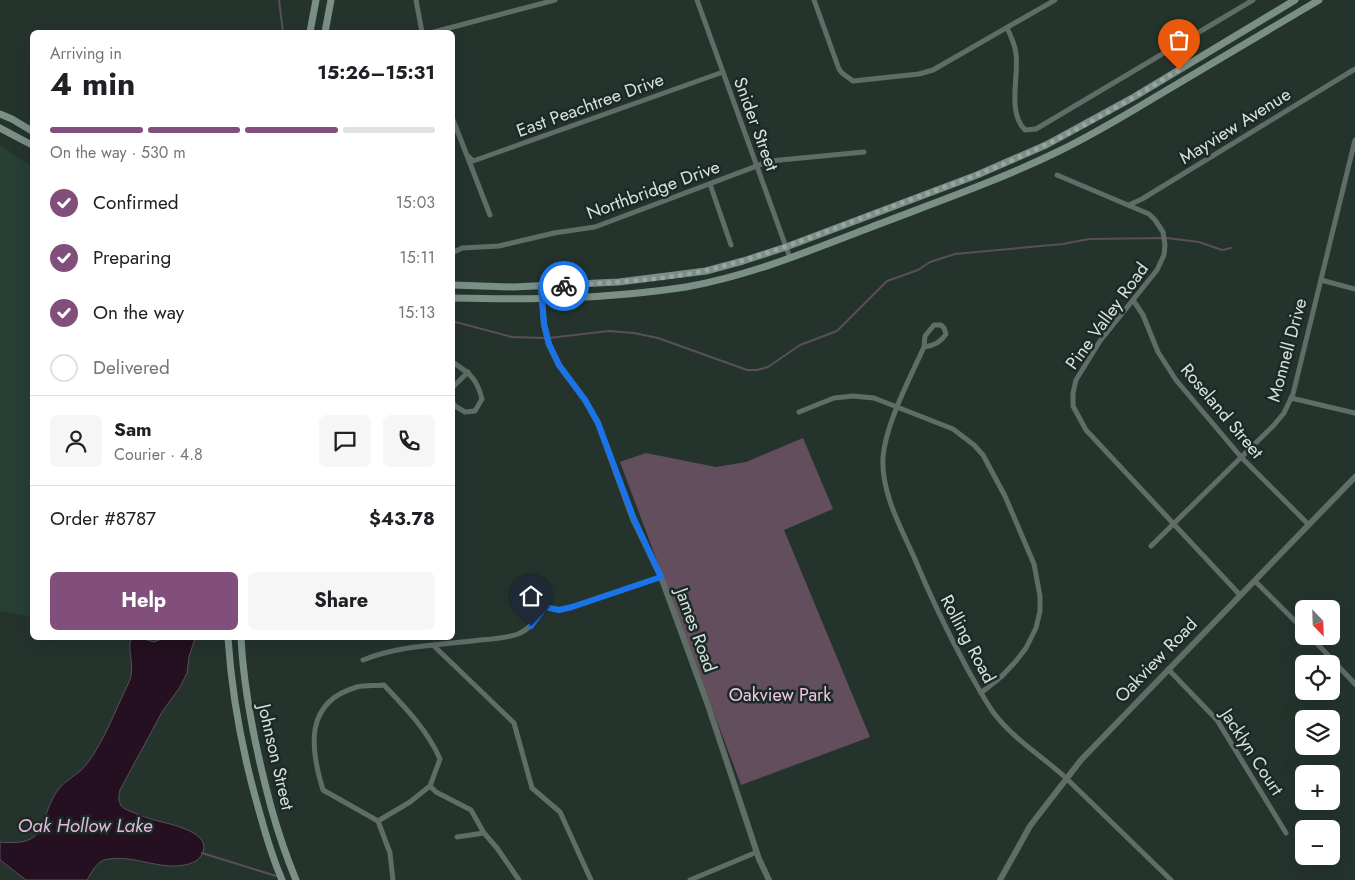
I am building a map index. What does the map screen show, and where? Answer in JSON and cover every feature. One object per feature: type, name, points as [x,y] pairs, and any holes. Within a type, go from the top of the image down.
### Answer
[{"type":"main road","points":[[310,30],[316,0]]},
{"type":"main road","points":[[325,30],[331,0]]},
{"type":"main road","points":[[455,285],[541,287],[619,282],[706,271],[786,247],[977,175],[1046,145],[1134,97],[1295,0]]},
{"type":"main road","points":[[455,298],[542,299],[598,297],[687,286],[742,274],[790,258],[987,183],[1057,152],[1104,128],[1318,0]]},
{"type":"main road","points":[[0,114],[30,130]]},
{"type":"main road","points":[[0,128],[30,144]]},
{"type":"main road","name":"Johnson Street","points":[[228,640],[234,702],[245,760],[266,835],[282,880]]},
{"type":"main road","name":"Johnson Street","points":[[241,640],[248,709],[257,753],[279,833],[296,880]]},
{"type":"street","points":[[416,0],[422,30]]},
{"type":"street","points":[[442,30],[555,0]]},
{"type":"street","name":"Snider Street","points":[[697,0],[790,258]]},
{"type":"street","points":[[814,0],[842,73],[853,81],[919,74],[933,70],[1055,0]]},
{"type":"street","points":[[1007,28],[1013,39],[1016,54],[1015,99],[1019,124],[1025,130],[1036,129],[1252,0]]},
{"type":"street","name":"Mayview Avenue","points":[[1129,204],[1142,199],[1355,69]]},
{"type":"street","name":"East Peachtree Drive","points":[[468,156],[473,161],[723,72]]},
{"type":"street","points":[[455,124],[490,215]]},
{"type":"street","name":"Monnell Drive","points":[[1151,546],[1274,426],[1284,413],[1291,398],[1355,140]]},
{"type":"street","name":"Northbridge Drive","points":[[455,252],[462,248],[499,246],[554,233],[587,229],[770,162],[864,152]]},
{"type":"street","name":"Pine Valley Road","points":[[1057,175],[1149,214],[1163,232],[1165,245],[1160,265],[1100,341],[1076,380],[1073,406],[1086,430],[1240,595]]},
{"type":"street","points":[[710,184],[731,245]]},
{"type":"street","points":[[1320,280],[1355,289]]},
{"type":"street","name":"James Road","points":[[541,287],[545,332],[553,355],[585,400],[598,423],[634,519],[661,577],[709,708],[757,852],[769,880]]},
{"type":"street","name":"Roseland Street","points":[[1133,300],[1143,315],[1158,352],[1176,380],[1241,457],[1309,525]]},
{"type":"street","name":"Rolling Road","points":[[924,347],[934,345],[943,340],[946,334],[941,325],[934,325],[925,336],[924,347],[893,418],[883,456],[885,481],[890,501],[949,637],[994,713],[1013,735],[1049,762],[1171,880]]},
{"type":"street","points":[[455,364],[468,372],[478,384],[482,399],[475,411],[465,412],[455,406]]},
{"type":"street","points":[[455,385],[468,372]]},
{"type":"street","points":[[799,412],[834,398],[853,396],[874,398],[953,429],[974,445],[983,455],[1005,496],[1034,564],[1040,596],[1040,611],[1036,628],[1026,648],[1016,661],[981,693]]},
{"type":"street","points":[[1291,398],[1355,413]]},
{"type":"street","name":"Oakview Road","points":[[1000,880],[1030,826],[1081,760],[1355,476]]},
{"type":"street","points":[[363,660],[378,654],[518,634],[531,626],[545,607],[559,610],[572,607],[661,577]]},
{"type":"street","points":[[1255,581],[1295,621]]},
{"type":"street","points":[[1319,645],[1355,684]]},
{"type":"street","points":[[434,646],[514,723],[532,788],[560,812],[591,880]]},
{"type":"street","name":"Jacklyn Court","points":[[1168,669],[1217,720],[1286,833]]},
{"type":"street","points":[[378,821],[410,802],[430,786],[440,759],[436,750],[404,706],[384,685],[359,686],[334,698],[323,710],[312,742],[315,765],[323,790],[378,821],[390,853],[393,879]]},
{"type":"street","points":[[430,786],[445,797],[471,810],[484,833],[519,880]]},
{"type":"street","points":[[457,837],[484,833]]},
{"type":"street","points":[[690,880],[757,852]]},
{"type":"shaded area","points":[[0,145],[30,166],[30,617],[0,611]]},
{"type":"green space","name":"Oakview Park","points":[[803,438],[833,509],[784,530],[870,737],[741,785],[620,462],[646,453],[716,467],[746,462]]},
{"type":"water","name":"Oak Hollow Lake","points":[[132,640],[154,642],[159,640],[194,640],[189,657],[187,673],[180,687],[162,712],[120,790],[119,798],[120,803],[125,809],[197,835],[202,841],[204,848],[201,856],[192,863],[177,866],[121,858],[104,860],[94,868],[87,880],[26,880],[0,860],[0,842],[28,840],[36,835],[41,829],[58,790],[64,783],[83,769],[97,749],[131,676]]},
{"type":"waterway","points":[[279,0],[283,30]]},
{"type":"waterway","points":[[549,338],[609,331],[634,333],[658,338],[747,370],[757,370],[768,367],[800,345],[837,331],[887,281],[918,270],[930,262],[955,254],[1063,244],[1089,239],[1167,238],[1199,242],[1222,250],[1231,248]]},
{"type":"waterway","points":[[455,322],[512,337],[544,338]]},
{"type":"waterway","points":[[202,853],[276,876]]},
{"type":"way so far","points":[[564,286],[619,282],[706,271],[786,247],[977,175],[1046,145],[1089,123],[1179,70]]},
{"type":"route","points":[[531,626],[545,607],[559,610],[572,607],[661,577],[641,537],[598,423],[585,400],[553,355],[545,332],[541,287],[564,286]]}]
